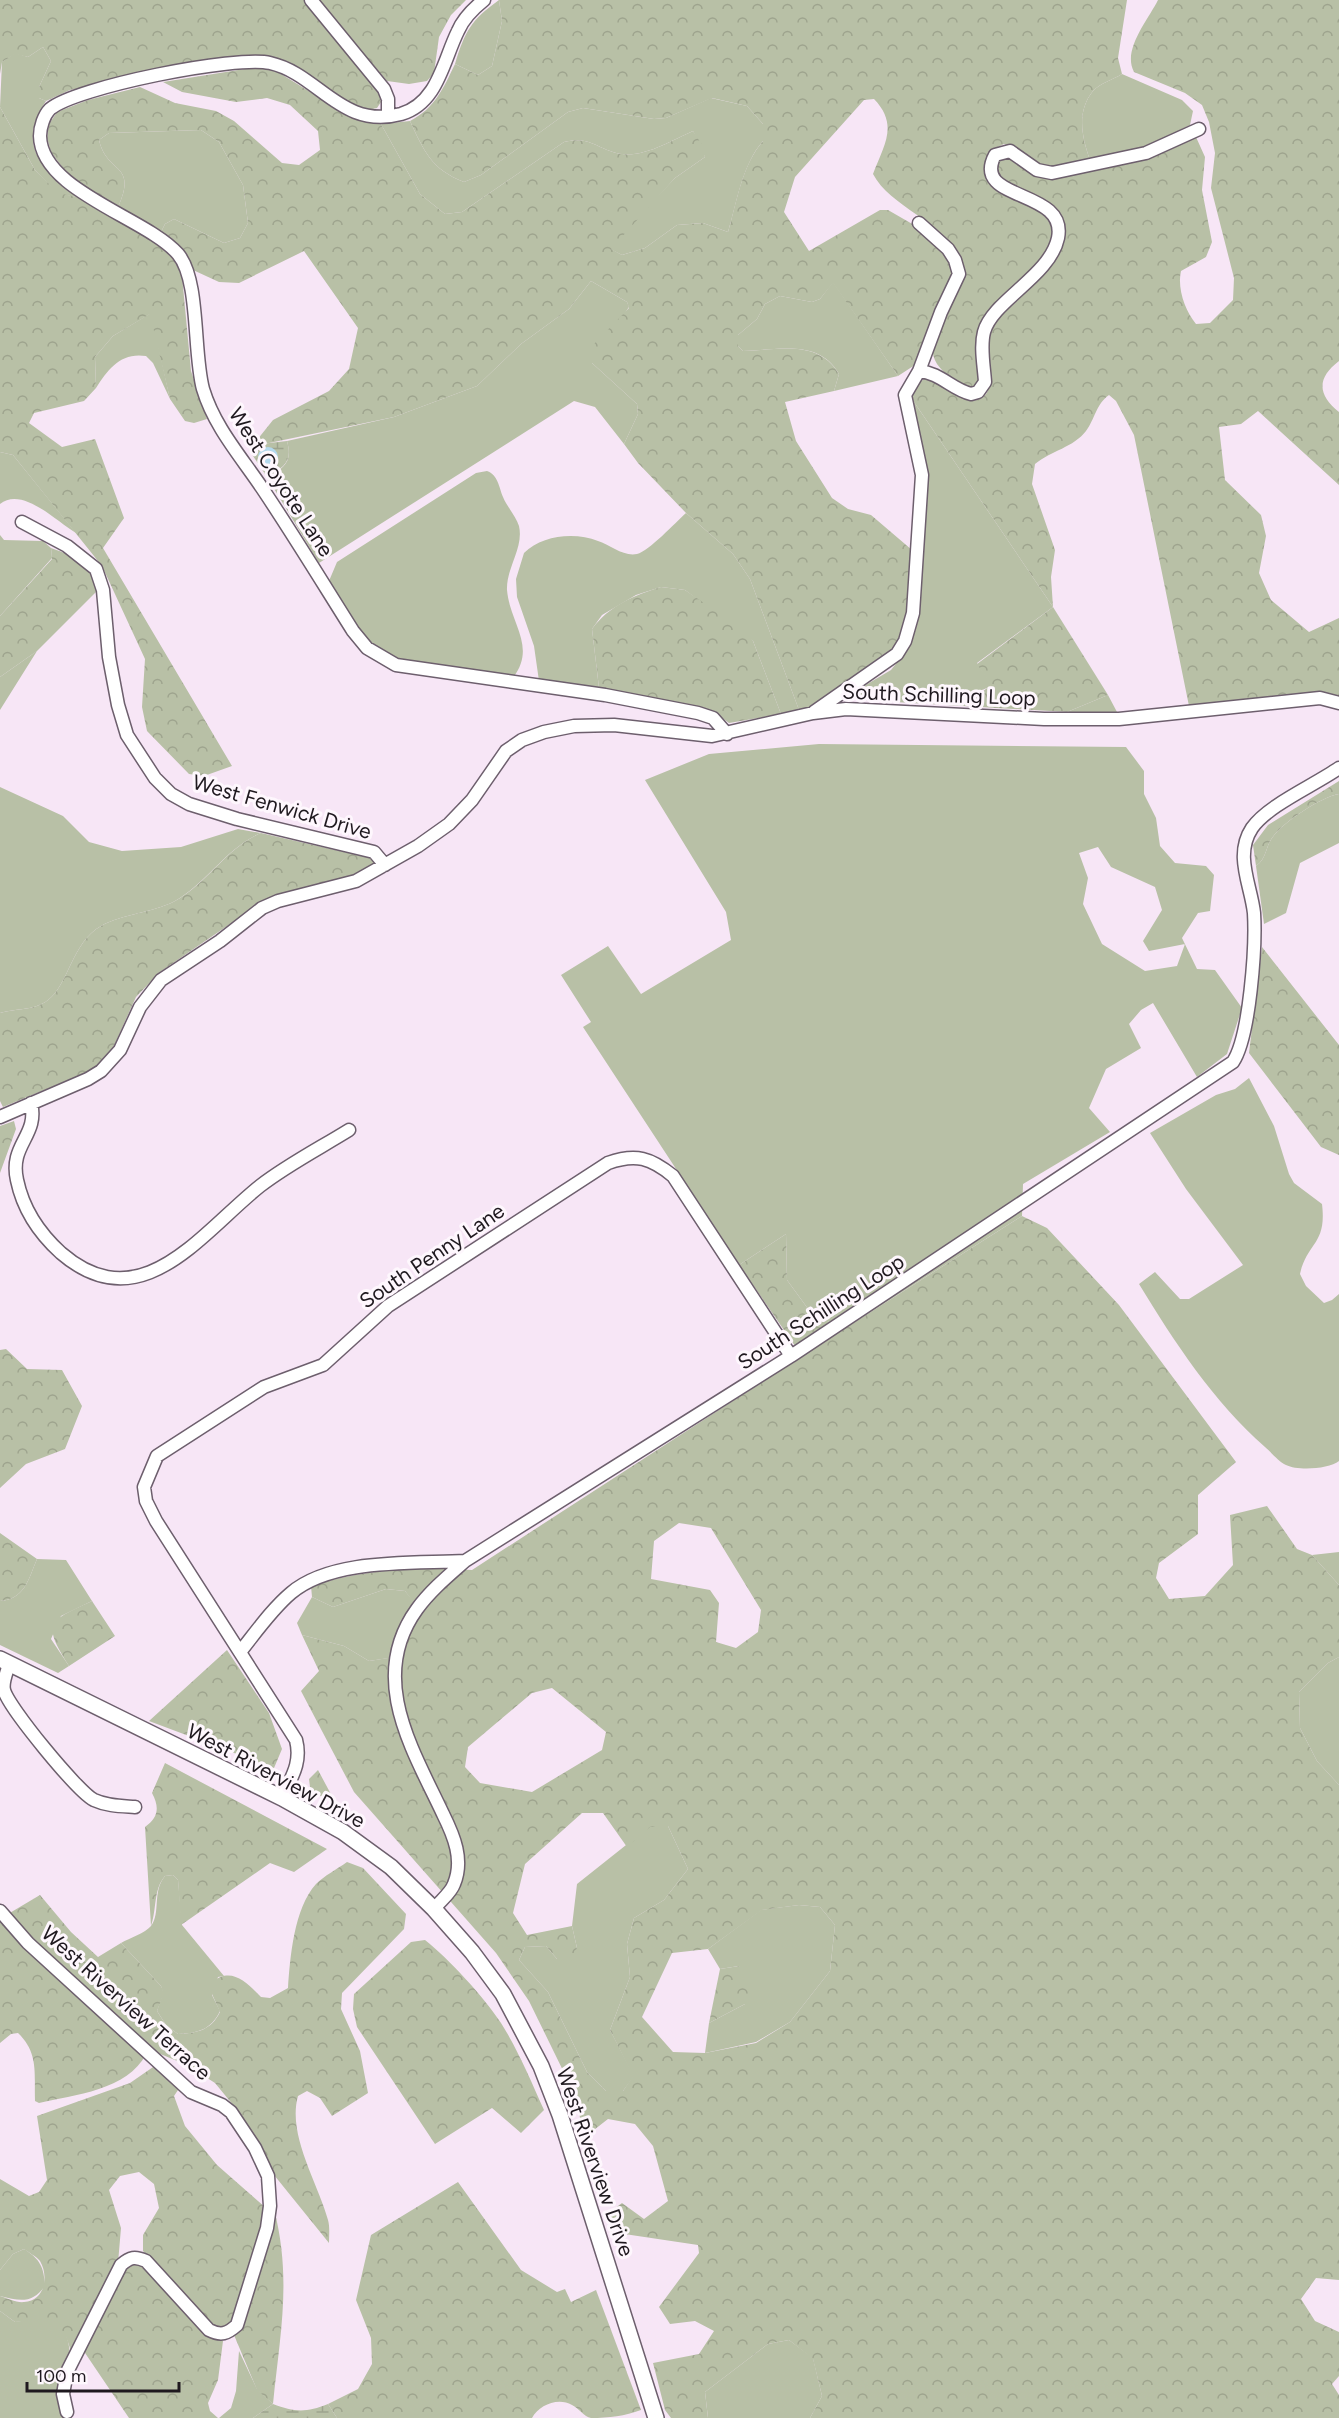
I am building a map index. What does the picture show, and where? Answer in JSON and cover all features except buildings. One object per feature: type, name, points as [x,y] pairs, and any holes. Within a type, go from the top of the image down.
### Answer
[{"type":"street","points":[[311,0],[384,89],[388,99],[388,116]]},
{"type":"street","name":"West Coyote Lane","points":[[484,0],[459,28],[437,82],[424,102],[402,113],[369,116],[353,112],[285,68],[268,62],[243,62],[146,78],[86,93],[51,108],[45,115],[40,136],[45,153],[72,185],[158,237],[178,254],[188,271],[198,367],[210,409],[353,631],[367,648],[381,658],[414,669],[605,695],[698,713],[713,718],[727,734]]},
{"type":"street","points":[[919,371],[933,372],[962,392],[971,394],[983,388],[986,382],[985,330],[992,318],[1042,268],[1053,252],[1058,239],[1059,227],[1056,216],[1050,209],[1010,192],[996,180],[991,167],[994,155],[1010,151],[1038,170],[1052,173],[1146,153],[1199,129]]},
{"type":"street","points":[[813,713],[887,663],[905,642],[913,613],[922,476],[905,395],[919,371],[941,312],[959,274],[956,260],[948,249],[919,223]]},
{"type":"street","name":"West Fenwick Drive","points":[[22,522],[67,546],[96,569],[103,591],[109,657],[118,705],[127,735],[155,778],[171,794],[189,804],[237,819],[375,852],[385,865]]},
{"type":"street","name":"South Schilling Loop","points":[[0,1117],[102,1071],[120,1050],[140,1007],[155,986],[262,908],[278,901],[347,884],[385,865],[449,824],[472,800],[507,751],[522,740],[544,732],[574,726],[614,725],[696,736],[727,734],[813,713],[876,708],[1044,719],[1119,719],[1320,698],[1339,703]]},
{"type":"street","name":"South Schilling Loop","points":[[434,1908],[454,1886],[458,1856],[450,1829],[399,1718],[395,1676],[402,1642],[416,1611],[434,1589],[465,1561],[791,1356],[1233,1062],[1240,1051],[1247,1016],[1254,934],[1253,909],[1244,860],[1245,846],[1252,828],[1270,812],[1339,768]]},
{"type":"street","points":[[31,1103],[35,1117],[16,1156],[16,1179],[24,1203],[36,1226],[51,1244],[87,1271],[111,1279],[135,1279],[155,1271],[195,1245],[262,1185],[349,1130]]},
{"type":"street","name":"South Penny Lane","points":[[282,1798],[297,1766],[299,1756],[296,1740],[156,1521],[146,1501],[146,1478],[157,1456],[264,1387],[323,1365],[388,1306],[608,1163],[622,1158],[638,1157],[657,1163],[673,1176],[791,1356]]},
{"type":"street","points":[[240,1652],[291,1593],[308,1581],[350,1569],[465,1561]]},
{"type":"street","points":[[5,1661],[4,1682],[7,1697],[46,1750],[91,1799],[105,1804],[135,1807]]},
{"type":"street","name":"West Riverview Drive","points":[[5,1661],[282,1798],[353,1839],[391,1867],[434,1908],[472,1952],[503,1994],[540,2066],[560,2115],[656,2418]]},
{"type":"street","name":"West Riverview Terrace","points":[[0,1911],[28,1943],[190,2092],[222,2104],[231,2112],[255,2148],[268,2176],[270,2206],[267,2228],[237,2325],[229,2332],[218,2335],[209,2330],[146,2261],[138,2257],[128,2259],[121,2265],[67,2372],[63,2394],[67,2412]]},
{"type":"green space","points":[[0,0],[306,0],[379,92],[381,102],[377,108],[365,109],[353,106],[341,101],[288,62],[271,58],[241,56],[70,90],[46,101],[39,98],[39,87],[51,61],[43,47],[28,57],[15,54],[2,62],[0,74]]},
{"type":"green space","points":[[317,0],[466,0],[451,15],[439,37],[434,73],[427,81],[409,84],[387,81]]},
{"type":"green space","points":[[499,0],[502,21],[492,66],[478,75],[455,64],[470,27]]},
{"type":"green space","points":[[499,0],[1127,0],[1118,58],[1122,74],[1096,88],[1084,107],[1083,134],[1090,160],[1051,170],[1034,163],[1004,144],[990,151],[985,163],[990,178],[997,187],[1005,193],[1040,206],[1047,211],[1052,218],[1055,232],[1052,245],[1044,258],[997,304],[990,314],[987,323],[983,372],[974,389],[964,390],[946,374],[937,364],[933,352],[933,339],[958,289],[962,277],[962,265],[947,239],[893,197],[873,174],[885,144],[888,127],[882,108],[874,99],[864,100],[795,177],[784,212],[809,251],[880,210],[888,210],[914,225],[949,258],[952,275],[918,363],[898,376],[833,283],[820,299],[812,302],[780,296],[765,304],[757,319],[738,335],[738,346],[743,351],[797,349],[809,351],[830,363],[839,374],[834,391],[785,402],[796,441],[832,498],[848,509],[871,515],[912,550],[907,619],[898,644],[891,655],[815,706],[799,710],[750,579],[733,554],[686,513],[638,463],[624,444],[638,414],[637,404],[592,363],[591,347],[629,308],[627,302],[591,281],[569,309],[521,344],[477,386],[394,417],[269,443],[249,450],[273,420],[329,391],[349,369],[358,328],[304,251],[239,283],[219,282],[193,270],[182,252],[161,232],[165,224],[174,219],[224,243],[240,238],[248,223],[243,185],[219,142],[201,130],[109,133],[99,140],[103,151],[123,175],[125,182],[118,207],[93,193],[65,171],[51,152],[47,138],[49,124],[57,112],[88,100],[140,87],[175,103],[216,111],[234,121],[282,163],[299,165],[320,150],[318,131],[290,105],[267,98],[236,102],[182,92],[163,82],[251,68],[273,69],[354,119],[381,124],[420,194],[445,214],[462,212],[564,142],[581,140],[614,152],[631,154],[659,147],[693,131],[702,145],[705,157],[675,178],[611,249],[622,255],[645,248],[677,225],[703,223],[728,232],[745,172],[763,141],[763,124],[747,106],[712,98],[666,118],[654,119],[583,108],[568,112],[481,175],[464,182],[436,165],[425,150],[410,121],[432,104],[455,64],[478,75],[492,66],[502,21]]},
{"type":"green space","points":[[1158,0],[1339,0],[1339,361],[1327,374],[1322,386],[1327,399],[1339,412],[1339,485],[1258,411],[1241,424],[1219,427],[1225,480],[1261,515],[1266,536],[1259,573],[1271,600],[1309,632],[1339,618],[1339,698],[1189,706],[1134,435],[1116,401],[1109,395],[1098,407],[1089,426],[1081,436],[1035,464],[1032,484],[1055,550],[1051,577],[1053,607],[910,396],[919,382],[929,378],[938,380],[967,399],[977,400],[986,394],[990,382],[988,330],[1041,277],[1058,254],[1062,242],[1063,223],[1056,210],[1045,201],[1005,184],[998,174],[997,160],[1013,156],[1036,173],[1196,137],[1205,157],[1202,190],[1212,242],[1206,257],[1181,271],[1180,285],[1185,306],[1192,319],[1196,324],[1210,323],[1233,300],[1234,278],[1211,188],[1215,153],[1209,122],[1202,105],[1185,93],[1134,72],[1131,54],[1134,45]]},
{"type":"green space","points":[[43,47],[51,61],[39,87],[39,98],[46,101],[37,117],[33,144],[44,166],[77,197],[58,194],[35,170],[0,107],[2,62],[15,53],[28,57]]},
{"type":"green space","points":[[1122,74],[1182,100],[1193,111],[1190,125],[1143,149],[1090,160],[1083,134],[1084,107],[1096,88]]},
{"type":"green space","points":[[711,98],[747,106],[763,124],[763,141],[745,172],[728,232],[703,223],[677,225],[645,248],[622,255],[610,249],[615,241],[675,178],[705,157],[693,131],[659,147],[631,154],[614,152],[581,140],[564,142],[462,212],[445,214],[420,194],[381,124],[410,121],[436,165],[464,182],[481,175],[568,112],[583,108],[654,119],[666,118]]},
{"type":"green space","points":[[0,107],[35,170],[58,193],[77,197],[152,240],[173,258],[182,276],[191,371],[207,419],[194,423],[185,421],[170,399],[150,314],[113,336],[95,357],[96,388],[84,401],[34,413],[29,423],[62,447],[95,439],[124,518],[103,548],[232,766],[204,776],[189,774],[147,731],[142,707],[145,659],[102,566],[13,455],[0,452]]},
{"type":"green space","points":[[201,130],[219,142],[243,185],[248,223],[240,238],[224,243],[174,219],[165,224],[161,232],[118,207],[125,182],[123,175],[103,151],[99,140],[109,133]]},
{"type":"green space","points":[[591,281],[627,302],[629,307],[592,363],[637,404],[638,414],[624,444],[595,407],[574,401],[319,563],[267,477],[286,464],[289,454],[287,441],[394,417],[477,386],[521,344],[569,309]]},
{"type":"green space","points":[[833,282],[898,376],[834,391],[839,374],[831,363],[821,356],[797,349],[743,351],[738,346],[738,335],[757,319],[765,304],[780,296],[812,302],[820,299]]},
{"type":"green space","points":[[151,313],[170,399],[153,363],[146,356],[137,355],[122,359],[105,374],[96,388],[95,357],[113,336]]},
{"type":"green space","points":[[910,396],[1053,607],[977,663],[992,685],[980,691],[965,694],[930,694],[864,686],[891,670],[903,655],[916,629],[926,473]]},
{"type":"green space","points":[[287,441],[289,454],[286,463],[267,477],[249,450],[269,443]]},
{"type":"green space","points":[[0,452],[13,455],[76,533],[28,502],[18,499],[0,504]]},
{"type":"green space","points":[[487,471],[496,478],[505,501],[519,526],[519,542],[507,582],[507,590],[522,645],[523,656],[520,666],[513,678],[418,664],[383,652],[370,643],[358,630],[329,581],[337,562],[476,473]]},
{"type":"green space","points":[[686,513],[733,554],[750,579],[799,710],[781,714],[753,641],[685,590],[661,587],[636,595],[602,615],[592,629],[599,688],[539,681],[534,646],[517,597],[516,579],[524,553],[540,542],[569,536],[589,538],[622,552],[637,554],[655,542]]},
{"type":"green space","points":[[0,535],[4,540],[43,541],[51,548],[52,558],[0,616]]},
{"type":"green space","points":[[51,548],[75,558],[86,568],[98,590],[37,651],[0,677],[0,616],[52,559]]},
{"type":"green space","points":[[661,587],[685,590],[746,632],[753,641],[781,714],[729,723],[714,712],[599,688],[592,629],[606,614],[623,602]]},
{"type":"green space","points":[[1053,607],[1108,695],[1067,712],[844,699],[864,686],[956,694],[982,692],[991,685],[977,664]]},
{"type":"green space","points":[[37,651],[0,710],[0,677]]},
{"type":"green space","points":[[1108,695],[1117,712],[1067,712]]},
{"type":"green space","points":[[819,744],[1126,747],[1144,771],[1144,794],[1156,818],[1160,846],[1175,863],[1206,866],[1214,875],[1210,911],[1198,913],[1182,938],[1185,944],[1197,969],[1215,970],[1242,1008],[1227,1054],[1197,1077],[1153,1003],[1141,1010],[1129,1024],[1141,1048],[1106,1069],[1089,1108],[1110,1132],[1023,1184],[1022,1216],[847,1327],[814,1317],[787,1280],[786,1234],[739,1265],[583,1027],[591,1022],[561,975],[608,946],[641,994],[731,940],[726,912],[645,780],[709,754]],"holes":[[[1098,847],[1111,867],[1155,887],[1162,910],[1143,941],[1149,951],[1185,944],[1177,966],[1145,971],[1102,944],[1083,904],[1088,878],[1079,853]]]},
{"type":"green space","points":[[1339,781],[1339,794],[1313,805],[1293,818],[1272,838],[1262,860],[1256,866],[1253,845],[1268,825]]},
{"type":"green space","points":[[0,787],[63,816],[89,842],[122,851],[181,847],[238,829],[261,833],[237,848],[197,885],[175,901],[109,922],[91,933],[83,942],[61,985],[43,1004],[0,1013]]},
{"type":"green space","points":[[1339,794],[1339,843],[1300,863],[1286,913],[1264,924],[1256,866],[1262,860],[1277,832],[1285,825],[1322,800]]},
{"type":"green space","points":[[261,833],[370,858],[377,864],[352,877],[279,894],[258,905],[160,972],[136,997],[113,1048],[101,1063],[83,1074],[3,1107],[0,1101],[0,1013],[43,1004],[61,985],[83,942],[91,933],[109,922],[175,901],[197,885],[237,848]]},
{"type":"green space","points":[[1262,947],[1339,1045],[1339,1155],[1321,1147],[1249,1053]]},
{"type":"green space","points":[[1249,1078],[1274,1126],[1294,1183],[1322,1204],[1322,1228],[1303,1263],[1300,1274],[1306,1286],[1324,1303],[1339,1294],[1339,1461],[1321,1467],[1298,1468],[1286,1465],[1246,1429],[1196,1370],[1139,1284],[1155,1272],[1180,1299],[1189,1299],[1243,1265],[1186,1189],[1150,1133],[1216,1095],[1235,1089]]},
{"type":"green space","points":[[14,1121],[16,1129],[0,1173],[0,1126]]},
{"type":"green space","points":[[1022,1216],[1047,1228],[1119,1305],[1236,1462],[1198,1495],[1198,1534],[1159,1563],[1156,1578],[1169,1599],[1205,1596],[1233,1565],[1230,1515],[1267,1506],[1297,1549],[1312,1555],[1339,1585],[1339,1657],[1328,1663],[1299,1692],[1300,1728],[1317,1761],[1339,1785],[1339,2280],[1316,2278],[1301,2299],[1315,2321],[1339,2332],[1339,2376],[1332,2384],[1339,2395],[1339,2418],[810,2418],[822,2396],[813,2359],[789,2340],[768,2344],[705,2392],[708,2418],[671,2418],[665,2410],[653,2363],[699,2354],[714,2331],[695,2321],[670,2324],[659,2307],[699,2253],[698,2245],[611,2232],[607,2214],[622,2203],[644,2219],[668,2201],[653,2146],[635,2124],[608,2119],[590,2133],[583,2130],[574,2093],[529,2001],[496,1953],[354,1792],[301,1691],[319,1671],[302,1635],[344,1646],[369,1661],[388,1658],[401,1620],[414,1603],[405,1591],[386,1589],[333,1607],[312,1597],[311,1586],[331,1580],[390,1570],[472,1570],[802,1356],[739,1265],[786,1234],[787,1280],[814,1317],[847,1327]],"holes":[[[679,1523],[711,1528],[761,1610],[758,1632],[736,1648],[716,1642],[719,1603],[710,1590],[651,1579],[654,1541]],[[552,1688],[606,1732],[602,1750],[532,1792],[480,1783],[465,1767],[468,1747],[532,1693]],[[582,1813],[603,1813],[627,1847],[650,1827],[668,1826],[688,1869],[664,1900],[634,1918],[627,1944],[630,1977],[610,2030],[633,2076],[623,2091],[606,2091],[587,2072],[548,1992],[519,1960],[525,1947],[546,1946],[557,1959],[571,1960],[577,1948],[572,1926],[527,1935],[513,1913],[525,1864]],[[799,1905],[820,1907],[835,1925],[830,1971],[790,2022],[756,2043],[705,2053],[673,2052],[642,2017],[672,1953],[708,1949],[762,1910]]]},
{"type":"green space","points":[[6,1349],[27,1369],[62,1370],[82,1406],[65,1449],[26,1464],[0,1488],[0,1350]]},
{"type":"green space","points":[[0,1533],[37,1559],[25,1587],[15,1597],[0,1601]]},
{"type":"green space","points":[[1339,1552],[1339,1585],[1312,1555]]},
{"type":"green space","points":[[37,1559],[66,1560],[92,1601],[61,1616],[51,1639],[69,1666],[58,1673],[0,1645],[0,1601],[15,1597],[20,1592],[28,1581]]},
{"type":"green space","points":[[386,1589],[405,1591],[415,1603],[401,1620],[389,1658],[369,1661],[344,1646],[302,1635],[297,1623],[312,1597],[333,1607]]},
{"type":"green space","points":[[92,1601],[115,1636],[69,1666],[55,1640],[54,1624],[66,1613]]},
{"type":"green space","points":[[227,1650],[269,1713],[282,1749],[274,1768],[149,1721]]},
{"type":"green space","points":[[1339,1657],[1339,1785],[1317,1761],[1300,1728],[1299,1692],[1328,1663]]},
{"type":"green space","points":[[165,1763],[327,1849],[294,1872],[270,1863],[181,1925],[178,1880],[173,1875],[165,1876],[157,1893],[151,1926],[145,1827],[155,1816],[157,1808],[152,1793]]},
{"type":"green space","points":[[318,1770],[333,1798],[320,1796],[310,1787],[309,1779]]},
{"type":"green space","points":[[650,1826],[668,1826],[688,1869],[664,1900],[634,1918],[627,1944],[630,1977],[610,2030],[634,2076],[623,2091],[606,2091],[587,2072],[548,1992],[519,1960],[525,1947],[546,1946],[557,1959],[577,1948],[572,1926],[577,1884]]},
{"type":"green space","points":[[347,1862],[363,1868],[406,1914],[404,1929],[342,1993],[341,2009],[360,2051],[368,2093],[332,2116],[320,2098],[307,2091],[298,2096],[296,2111],[300,2143],[328,2220],[329,2243],[270,2170],[238,2111],[215,2083],[187,2065],[153,2051],[18,1927],[8,1914],[40,1895],[71,1932],[98,1957],[121,1943],[161,1986],[164,1993],[157,2011],[166,2025],[178,2034],[192,2033],[208,2027],[220,2012],[212,1994],[212,1982],[219,1977],[239,1978],[261,1997],[270,1998],[288,1988],[294,1934],[303,1906],[316,1884]]},
{"type":"green space","points":[[173,1875],[178,1880],[182,1925],[224,1976],[218,1977],[212,1995],[220,2011],[208,2026],[192,2033],[178,2034],[166,2025],[157,2011],[163,1993],[161,1986],[121,1943],[151,1926],[156,1915],[157,1895],[161,1882],[165,1876]]},
{"type":"green space","points":[[799,1905],[820,1907],[835,1925],[830,1971],[790,2022],[756,2042],[705,2053],[709,2023],[745,2004],[739,1966],[720,1969],[708,1949],[761,1910]]},
{"type":"green space","points":[[0,1919],[10,1931],[146,2054],[127,2076],[99,2089],[39,2103],[35,2101],[34,2064],[25,2041],[18,2033],[11,2034],[0,2043]]},
{"type":"green space","points":[[425,1940],[476,1990],[501,2023],[519,2055],[544,2110],[521,2133],[492,2108],[435,2144],[357,2027],[353,2009],[354,1994],[411,1942]]},
{"type":"green space","points":[[739,1966],[753,1984],[745,2004],[709,2023],[720,1969]]},
{"type":"green space","points":[[156,2065],[180,2087],[174,2096],[185,2126],[217,2165],[266,2208],[264,2226],[233,2323],[227,2329],[211,2326],[143,2251],[143,2235],[159,2208],[154,2184],[139,2172],[120,2176],[109,2190],[121,2228],[118,2263],[72,2356],[64,2334],[54,2323],[38,2320],[15,2322],[0,2311],[0,2296],[18,2302],[31,2301],[37,2297],[43,2287],[44,2274],[40,2261],[24,2249],[13,2254],[0,2270],[0,2179],[29,2196],[39,2192],[47,2180],[37,2116],[130,2083]]},
{"type":"green space","points":[[458,2182],[521,2270],[557,2292],[565,2289],[571,2302],[596,2290],[641,2410],[617,2416],[591,2418],[572,2405],[555,2402],[539,2409],[532,2418],[337,2418],[328,2404],[358,2389],[372,2364],[371,2338],[356,2300],[371,2235]]},
{"type":"green space","points":[[274,2209],[282,2259],[283,2306],[273,2404],[257,2390],[234,2335],[240,2324]]},
{"type":"green space","points":[[24,2249],[40,2264],[45,2286],[35,2296],[25,2300],[0,2296],[0,2270],[13,2254]]},
{"type":"green space","points":[[130,2262],[145,2263],[207,2333],[223,2341],[218,2380],[208,2403],[210,2411],[218,2418],[129,2418],[83,2350],[102,2306]]},
{"type":"green space","points":[[0,2311],[15,2322],[48,2318],[59,2324],[66,2334],[70,2362],[64,2418],[0,2418]]},
{"type":"green space","points":[[789,2340],[813,2358],[822,2396],[810,2418],[708,2418],[705,2392],[768,2344]]},
{"type":"green space","points":[[239,2351],[257,2389],[273,2404],[253,2418],[219,2418],[231,2408],[236,2391]]},
{"type":"green space","points":[[273,2404],[287,2409],[300,2410],[328,2404],[337,2418],[253,2418]]},
{"type":"water","points":[[268,447],[275,450],[278,457],[275,464],[268,467],[261,464],[258,457],[261,450]]}]
